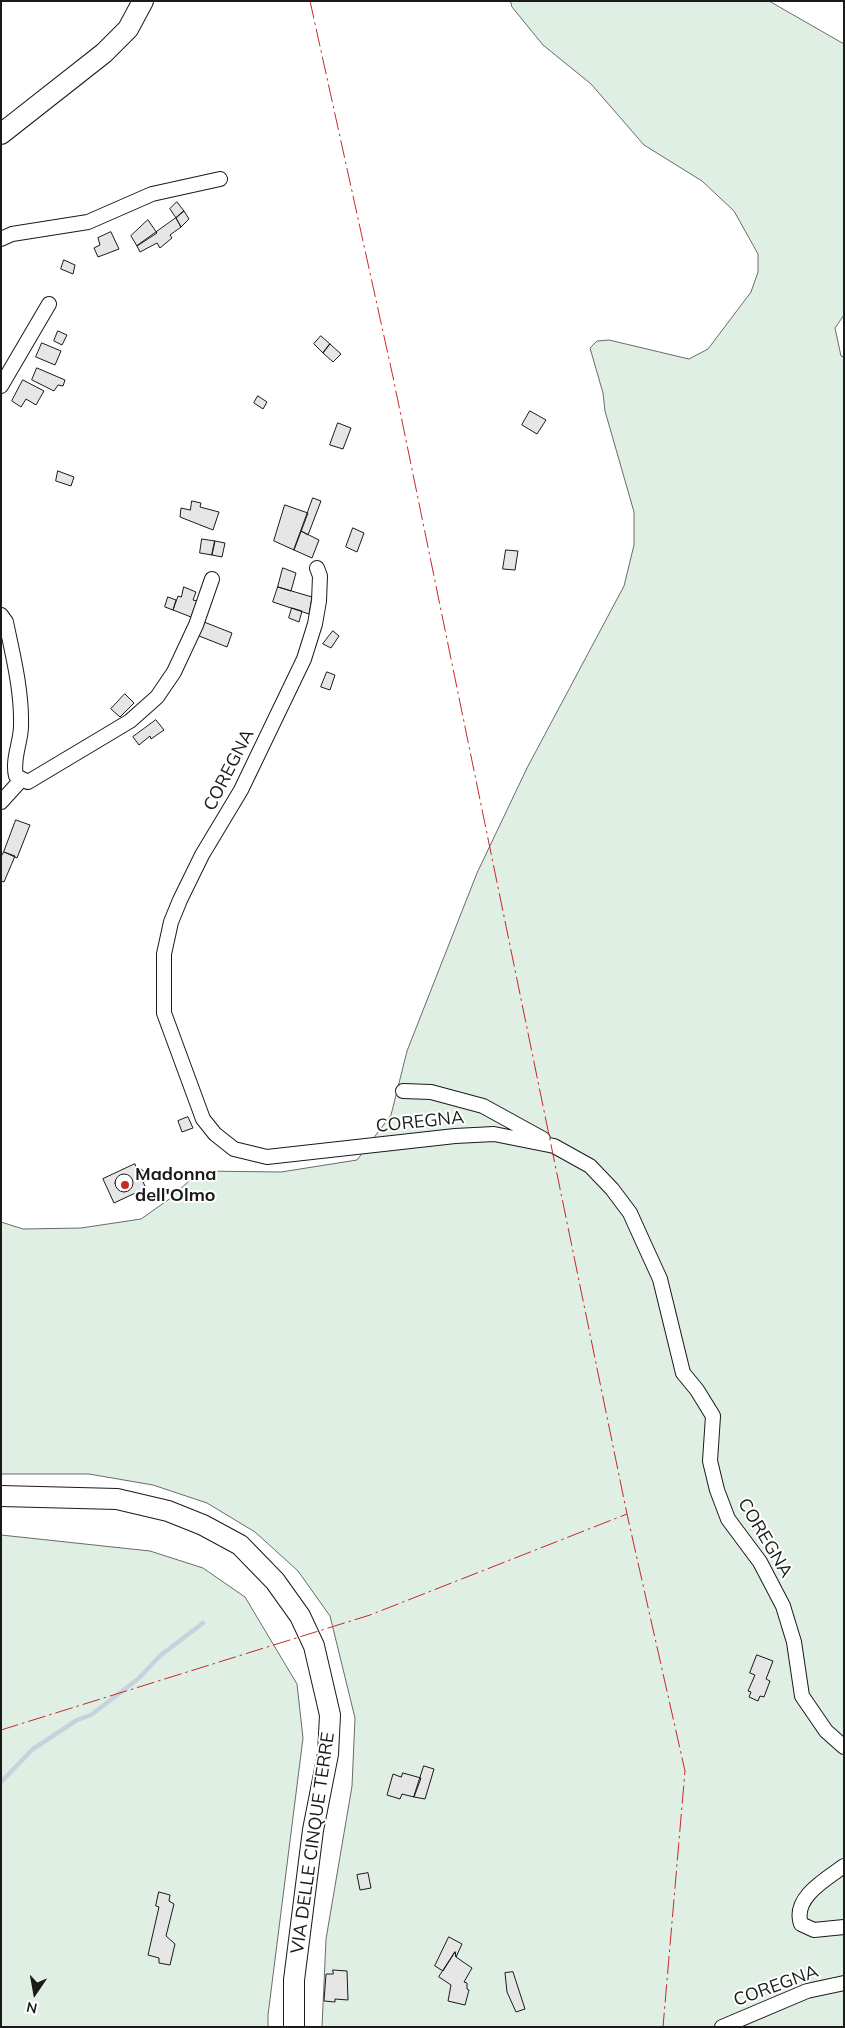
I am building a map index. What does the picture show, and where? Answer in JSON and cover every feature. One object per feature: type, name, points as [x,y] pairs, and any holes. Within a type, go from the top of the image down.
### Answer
[{"type":"main road","points":[[1,134],[104,53],[128,29],[143,1]]},
{"type":"main road","name":"VIA DELLE CINQUE TERRE","points":[[1,1496],[116,1499],[168,1511],[203,1525],[240,1545],[275,1581],[300,1616],[314,1646],[330,1715],[328,1754],[314,1830],[294,1980],[294,2027]]},
{"type":"street","points":[[1,239],[12,234],[88,222],[152,194],[220,179]]},
{"type":"street","points":[[1,386],[49,304]]},
{"type":"street","name":"COREGNA","points":[[317,568],[320,576],[315,624],[304,659],[242,790],[202,855],[180,900],[164,954],[164,1013],[200,1111],[215,1134],[234,1149],[267,1157],[455,1136],[494,1134],[554,1146],[590,1166],[612,1188],[630,1213],[660,1279],[683,1373],[697,1390],[713,1416],[710,1461],[717,1490],[728,1519],[760,1562],[783,1606],[794,1642],[802,1696],[826,1731],[844,1747]]},
{"type":"street","points":[[1,615],[6,622],[17,676],[21,726],[14,768],[16,776],[28,782],[35,780],[130,721],[157,697],[174,672],[189,640],[212,579]]},
{"type":"street","points":[[1,802],[21,780]]},
{"type":"street","points":[[403,1091],[431,1092],[483,1106],[554,1146]]},
{"type":"street","points":[[844,1866],[824,1880],[805,1899],[799,1909],[798,1917],[801,1924],[814,1930],[844,1927]]},
{"type":"street","name":"COREGNA","points":[[722,2027],[807,1991],[844,1983]]},
{"type":"green space","points":[[511,1],[769,1],[844,44],[844,315],[835,328],[841,356],[844,357],[844,2027],[322,2027],[326,1939],[352,1786],[355,1718],[330,1616],[298,1571],[255,1532],[207,1503],[153,1485],[89,1474],[1,1474],[1,1222],[23,1229],[81,1228],[141,1219],[168,1200],[200,1171],[281,1172],[357,1160],[391,1115],[407,1051],[477,873],[527,768],[624,586],[634,545],[634,512],[605,411],[603,393],[590,348],[597,341],[609,340],[689,359],[708,349],[751,292],[758,272],[758,254],[734,211],[702,181],[644,145],[591,84],[543,45],[512,7]]},
{"type":"green space","points":[[1,1535],[150,1551],[203,1568],[245,1597],[297,1684],[303,1738],[268,2027],[1,2027]]},
{"type":"building","points":[[177,202],[184,211],[176,218],[170,209]]},
{"type":"building","points":[[184,211],[189,219],[181,227],[176,218]]},
{"type":"building","points":[[176,218],[181,227],[170,235],[172,238],[160,248],[157,243],[140,252],[137,246]]},
{"type":"building","points":[[148,220],[157,233],[137,246],[131,236]]},
{"type":"building","points":[[111,232],[119,249],[98,257],[94,248],[100,245],[98,238]]},
{"type":"building","points":[[64,260],[75,265],[73,274],[61,269]]},
{"type":"building","points":[[58,331],[67,335],[62,345],[54,341]]},
{"type":"building","points":[[321,336],[330,344],[323,353],[314,344]]},
{"type":"building","points":[[42,343],[61,351],[55,365],[36,357]]},
{"type":"building","points":[[330,344],[341,354],[333,362],[323,353]]},
{"type":"building","points":[[37,368],[65,380],[63,386],[58,385],[54,391],[32,380]]},
{"type":"building","points":[[23,380],[44,391],[36,405],[26,399],[21,407],[12,401]]},
{"type":"building","points":[[258,396],[267,402],[263,409],[254,403]]},
{"type":"building","points":[[530,411],[546,420],[537,434],[522,425]]},
{"type":"building","points":[[338,423],[351,428],[343,449],[330,445]]},
{"type":"building","points":[[58,471],[74,477],[71,486],[56,481]]},
{"type":"building","points":[[313,498],[321,501],[308,535],[301,531]]},
{"type":"building","points":[[192,501],[201,503],[200,507],[219,512],[213,530],[180,517],[181,508],[190,510]]},
{"type":"building","points":[[285,505],[308,513],[294,550],[274,541]]},
{"type":"building","points":[[353,528],[364,533],[357,552],[346,547]]},
{"type":"building","points":[[301,531],[319,540],[312,558],[294,550]]},
{"type":"building","points":[[202,539],[215,541],[212,555],[200,553]]},
{"type":"building","points":[[215,541],[225,543],[222,557],[212,555]]},
{"type":"building","points":[[506,550],[518,551],[515,570],[503,569]]},
{"type":"building","points":[[283,568],[296,573],[291,591],[278,587]]},
{"type":"building","points":[[184,587],[196,592],[193,600],[197,601],[191,617],[173,610],[178,596],[181,597]]},
{"type":"building","points":[[278,587],[312,597],[309,614],[273,602]]},
{"type":"building","points":[[168,597],[176,600],[173,610],[165,607]]},
{"type":"building","points":[[292,608],[302,611],[299,622],[289,618]]},
{"type":"building","points":[[204,622],[232,633],[227,647],[199,636]]},
{"type":"building","points":[[333,631],[339,636],[331,648],[323,644]]},
{"type":"building","points":[[327,672],[335,675],[330,690],[321,687]]},
{"type":"building","points":[[125,694],[134,703],[120,717],[111,709]]},
{"type":"building","points":[[156,720],[164,730],[151,739],[150,736],[139,745],[133,737]]},
{"type":"building","points":[[16,820],[30,825],[17,858],[4,852]]},
{"type":"building","points":[[4,852],[15,856],[4,882],[1,881],[1,857]]},
{"type":"building","points":[[188,1117],[193,1128],[182,1132],[178,1121]]},
{"type":"building","name":"Madonna dell'Olmo","points":[[135,1164],[137,1171],[141,1169],[147,1174],[146,1180],[143,1182],[146,1188],[114,1203],[103,1179]]},
{"type":"building","points":[[124,1174],[130,1177],[133,1183],[130,1189],[124,1192],[118,1189],[115,1183],[118,1177]]},
{"type":"building","points":[[757,1655],[773,1661],[766,1679],[770,1681],[764,1697],[760,1696],[758,1701],[749,1697],[751,1692],[748,1691],[755,1675],[750,1673]]},
{"type":"building","points":[[424,1766],[434,1769],[425,1799],[414,1797]]},
{"type":"building","points":[[403,1773],[421,1778],[414,1797],[402,1794],[400,1799],[387,1795],[393,1774],[401,1777]]},
{"type":"building","points":[[368,1873],[371,1888],[360,1890],[357,1875]]},
{"type":"building","points":[[159,1892],[170,1895],[169,1901],[174,1904],[166,1936],[175,1944],[170,1965],[159,1963],[159,1958],[148,1955],[159,1907],[156,1906]]},
{"type":"building","points":[[449,1937],[462,1944],[456,1957],[455,1952],[443,1971],[435,1966]]},
{"type":"building","points":[[455,1952],[456,1957],[472,1968],[464,1982],[467,1983],[467,1989],[469,1990],[465,2005],[448,2001],[451,1985],[439,1977]]},
{"type":"building","points":[[333,1970],[347,1971],[348,2000],[335,1999],[335,2002],[324,2001],[326,1974],[333,1974]]},
{"type":"building","points":[[513,1972],[525,2009],[516,2012],[507,1992],[505,1973]]},
{"type":"waterway","points":[[1,1782],[33,1749],[77,1720],[91,1715],[138,1679],[161,1655],[203,1623]]},
{"type":"power","points":[[310,1],[393,377],[627,1514],[685,1771],[663,2027]]},
{"type":"power","points":[[1,1730],[370,1615],[627,1514]]},
{"type":"place","name":"Madonna dell'Olmo","points":[[125,1185]]}]
